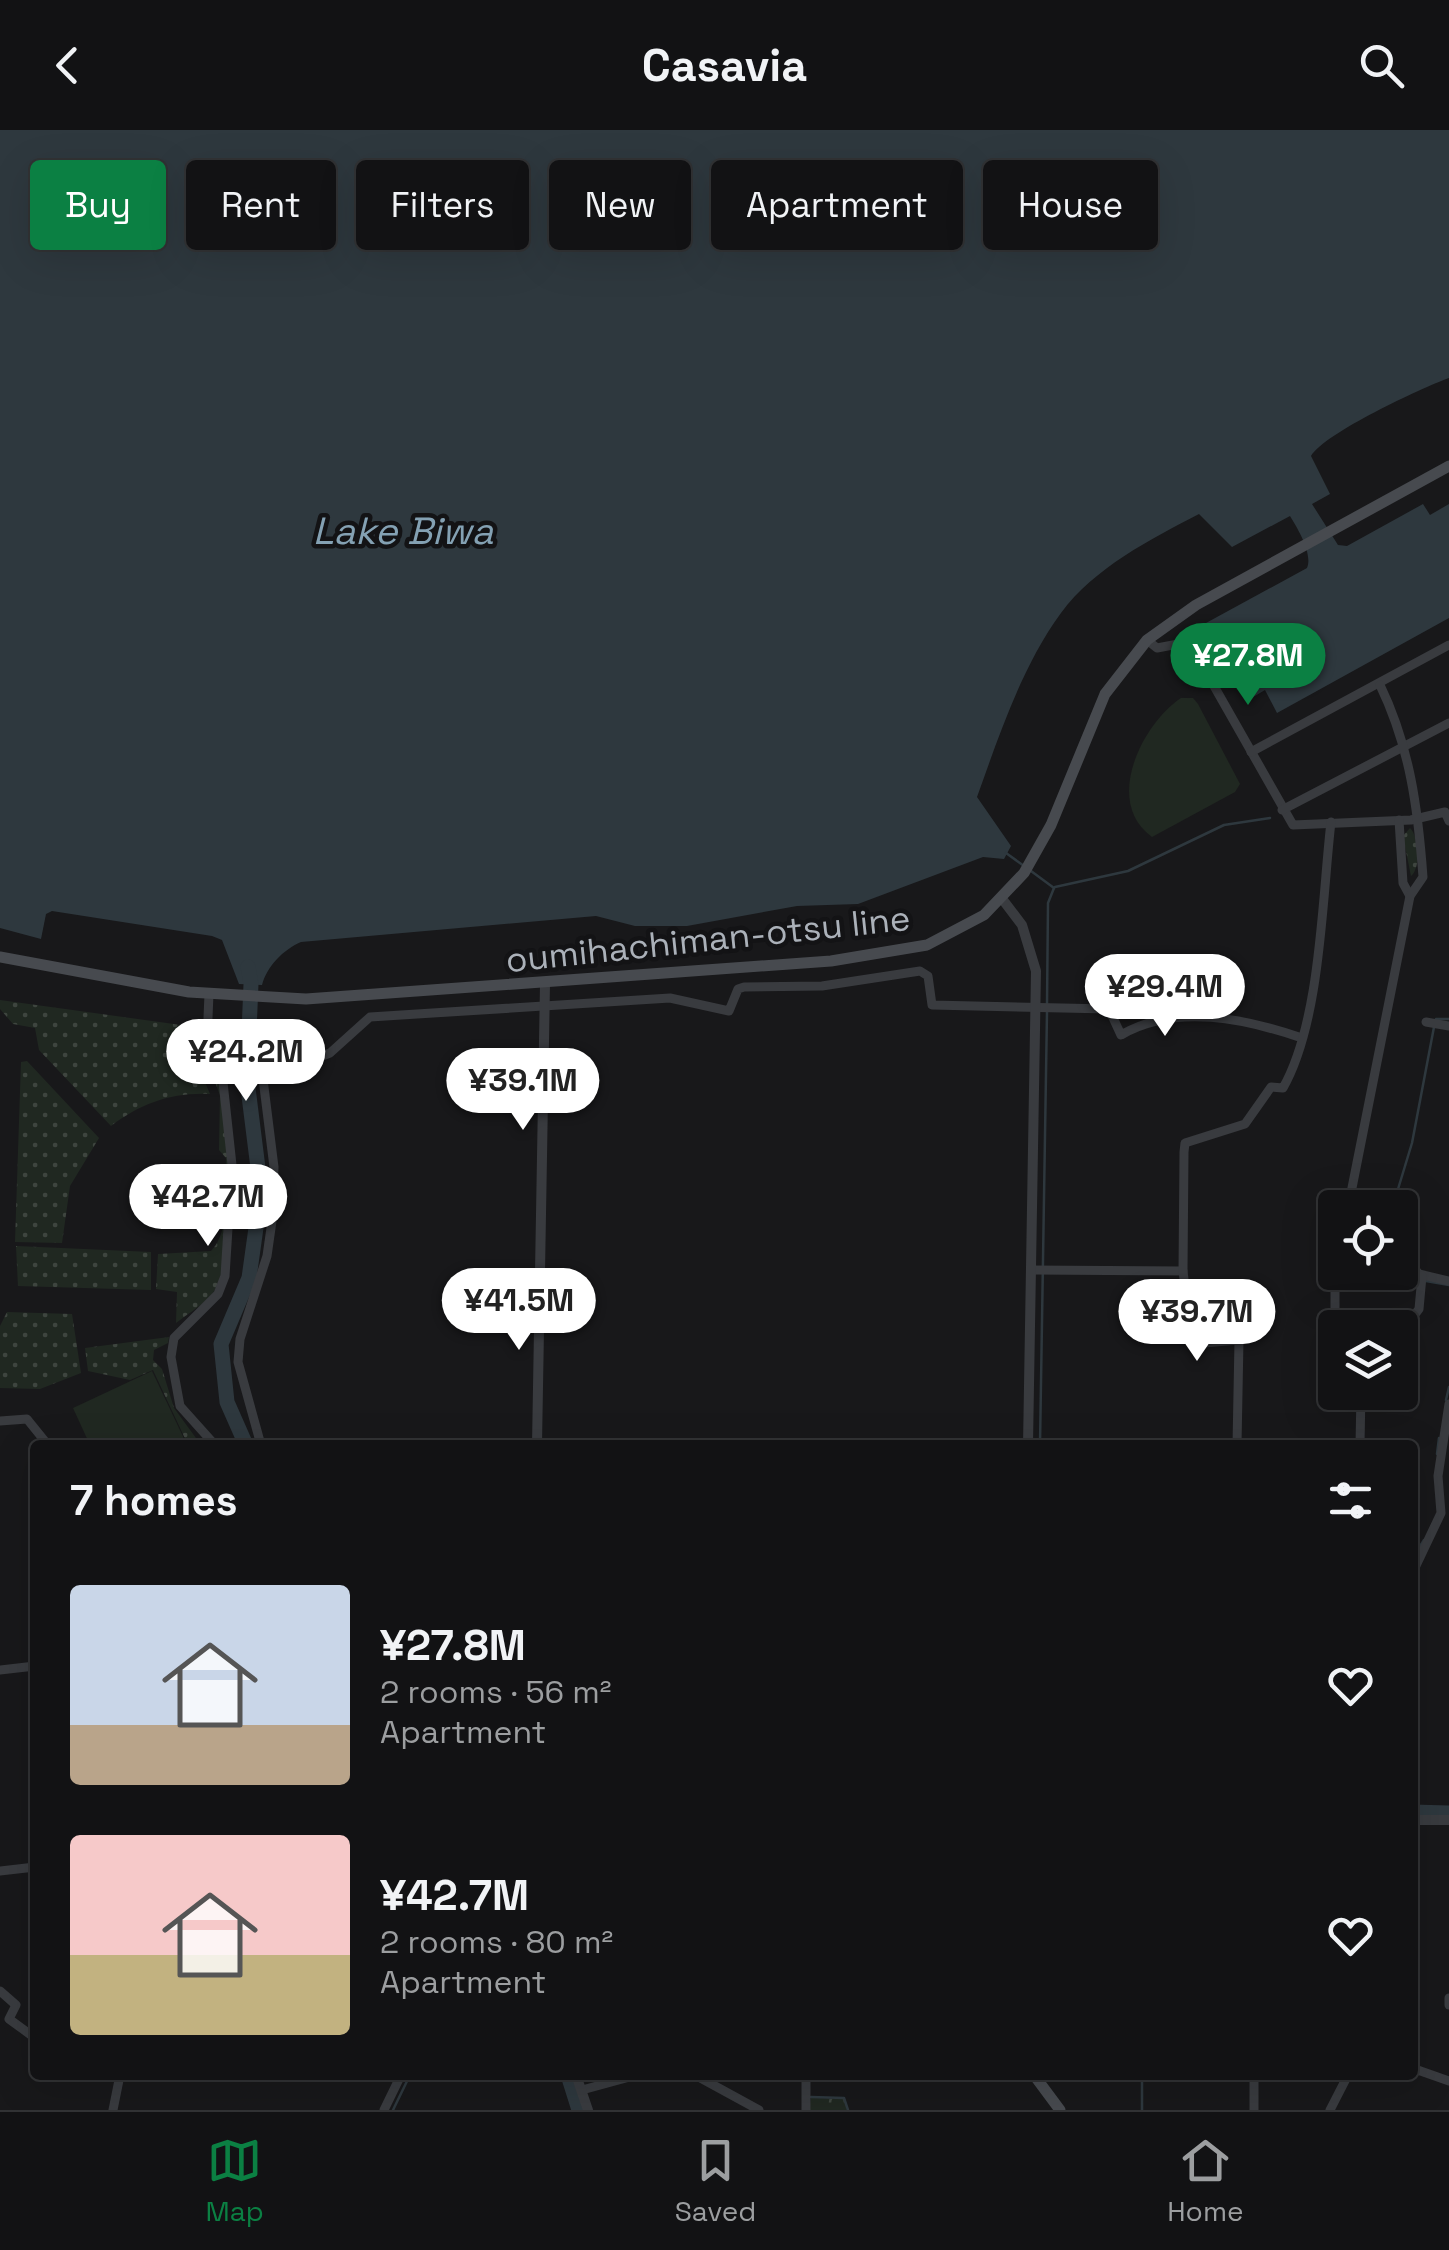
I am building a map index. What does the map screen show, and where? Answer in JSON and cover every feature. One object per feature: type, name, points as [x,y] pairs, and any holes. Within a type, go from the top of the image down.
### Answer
[{"type":"main road","name":"oumihachiman-otsu line","points":[[0,957],[209,994],[364,998],[899,952],[954,934],[1003,900],[1027,869],[1106,694],[1146,640],[1178,616],[1449,466]]},
{"type":"main road","points":[[1038,2080],[1060,2110]]},
{"type":"street","points":[[1146,640],[1157,648],[1189,642],[1293,825],[1399,820],[1445,812],[1449,821]]},
{"type":"street","points":[[1251,752],[1449,645]]},
{"type":"street","points":[[1352,1190],[1410,896],[1423,877],[1419,818],[1405,743],[1380,685]]},
{"type":"street","points":[[1282,810],[1449,723]]},
{"type":"street","points":[[1399,820],[1404,883],[1410,896]]},
{"type":"street","points":[[1237,1440],[1240,1340],[1192,1344],[1184,1271],[1185,1143],[1245,1124],[1271,1086],[1284,1088],[1308,1018],[1331,822]]},
{"type":"street","points":[[1003,900],[1031,946],[1044,1006],[1039,1270],[1028,1440]]},
{"type":"street","points":[[260,1440],[238,1362],[240,1339],[268,1256],[272,1221],[274,1168],[263,1079],[330,1053],[370,1017],[670,998],[729,1011],[738,989],[744,986],[822,986],[920,971],[928,976],[932,1005],[1109,1009],[1121,1034],[1151,1020],[1240,1019],[1302,1038]]},
{"type":"street","points":[[538,1440],[545,984]]},
{"type":"street","points":[[209,994],[207,1041],[222,1073],[232,1165],[229,1240],[225,1276],[218,1294],[182,1326],[174,1338],[171,1356],[180,1406],[211,1440]]},
{"type":"street","points":[[1426,1022],[1449,1026]]},
{"type":"street","points":[[1039,1270],[1184,1271]]},
{"type":"street","points":[[1418,1272],[1422,1276],[1449,1280]]},
{"type":"street","points":[[1418,1310],[1422,1276]]},
{"type":"street","points":[[1418,1563],[1438,1525],[1445,1492],[1441,1442],[1449,1404]]},
{"type":"street","points":[[1360,1440],[1361,1410]]},
{"type":"street","points":[[0,1421],[27,1419],[44,1440]]},
{"type":"street","points":[[0,1670],[30,1667]]},
{"type":"street","points":[[1418,1820],[1449,1820]]},
{"type":"street","points":[[0,1871],[30,1868]]},
{"type":"street","points":[[0,1991],[16,2005],[10,2019],[30,2034]]},
{"type":"street","points":[[1418,2070],[1449,2081]]},
{"type":"street","points":[[112,2110],[119,2080]]},
{"type":"street","points":[[384,2110],[399,2080]]},
{"type":"street","points":[[578,2080],[588,2110]]},
{"type":"street","points":[[582,2090],[619,2080]]},
{"type":"street","points":[[704,2080],[760,2110]]},
{"type":"street","points":[[806,2080],[806,2110]]},
{"type":"street","points":[[1254,2080],[1254,2110]]},
{"type":"street","points":[[1330,2110],[1345,2080]]},
{"type":"green space","points":[[1181,698],[1193,698],[1198,704],[1240,784],[1235,792],[1152,837],[1138,822],[1130,804],[1129,784],[1142,744],[1153,726]]},
{"type":"green space","points":[[1410,828],[1418,852],[1411,876],[1403,836]]},
{"type":"green space","points":[[0,1000],[181,1025],[210,1094],[158,1101],[111,1126],[39,1050],[35,1028],[13,1024],[0,1009]]},
{"type":"green space","points":[[197,1024],[202,1025],[222,1096],[228,1182],[226,1243],[223,1268],[214,1292],[176,1323],[177,1292],[156,1289],[158,1254],[211,1251],[222,1232],[226,1208],[226,1158],[219,1150],[220,1095],[199,1042]]},
{"type":"green space","points":[[27,1061],[99,1138],[70,1186],[62,1243],[15,1242],[21,1062]]},
{"type":"green space","points":[[16,1246],[151,1252],[151,1290],[18,1286]]},
{"type":"green space","points":[[7,1312],[72,1314],[81,1373],[40,1389],[0,1388],[0,1326]]},
{"type":"green space","points":[[169,1337],[168,1343],[154,1350],[153,1360],[162,1369],[174,1408],[197,1440],[186,1440],[153,1370],[130,1380],[88,1371],[85,1348]]},
{"type":"green space","points":[[152,1371],[185,1440],[88,1440],[73,1408]]},
{"type":"green space","points":[[811,2098],[845,2099],[847,2110],[809,2110]]},
{"type":"water","name":"Lake Biwa","points":[[0,130],[1449,130],[1449,378],[1353,424],[1311,456],[1330,494],[1312,504],[1338,545],[1347,546],[1423,504],[1430,515],[1449,504],[1449,618],[1277,713],[1265,690],[1248,700],[1206,623],[1307,568],[1304,542],[1290,516],[1232,547],[1199,514],[1107,568],[1074,597],[1047,634],[1013,702],[977,797],[1011,846],[1004,859],[983,857],[858,904],[797,906],[687,926],[635,926],[596,916],[301,942],[277,959],[262,985],[239,984],[222,940],[212,936],[52,911],[46,914],[41,939],[0,928]]},
{"type":"waterway","points":[[1055,887],[1128,871],[1224,825],[1270,818]]},
{"type":"waterway","points":[[1006,853],[1024,866]]},
{"type":"waterway","points":[[1031,871],[1054,888]]},
{"type":"waterway","points":[[1047,1004],[1048,903],[1054,888]]},
{"type":"waterway","points":[[244,1440],[227,1402],[221,1344],[249,1278],[261,1192],[247,1080],[251,984],[248,967]]},
{"type":"waterway","points":[[1040,1440],[1047,1012]]},
{"type":"waterway","points":[[1436,1019],[1449,1019]]},
{"type":"waterway","points":[[1398,1190],[1412,1143],[1434,1027]]},
{"type":"waterway","points":[[1426,1281],[1449,1285]]},
{"type":"waterway","points":[[1446,1400],[1449,1387]]},
{"type":"waterway","points":[[1437,1454],[1439,1438]]},
{"type":"waterway","points":[[1418,1550],[1424,1540]]},
{"type":"waterway","points":[[1418,1812],[1449,1813]]},
{"type":"waterway","points":[[393,2110],[408,2080]]},
{"type":"waterway","points":[[570,2080],[579,2110]]},
{"type":"waterway","points":[[1142,2080],[1142,2110]]},
{"type":"waterway","points":[[811,2097],[844,2098],[848,2110]]}]
